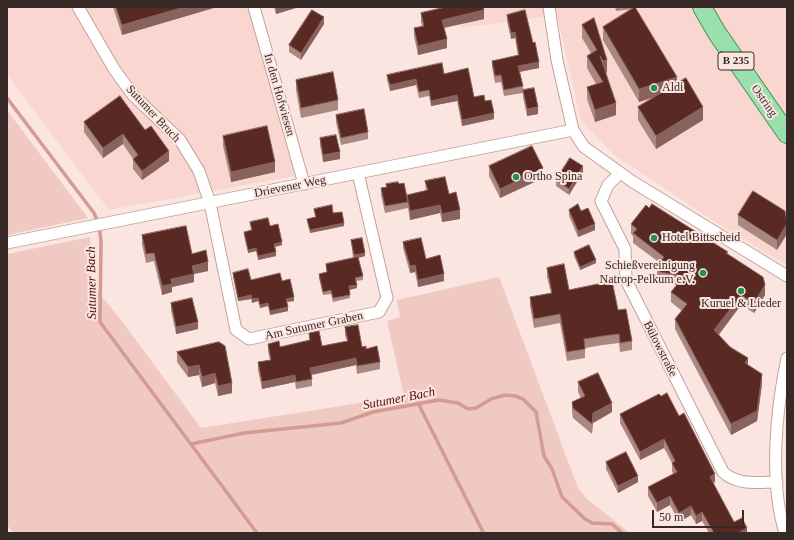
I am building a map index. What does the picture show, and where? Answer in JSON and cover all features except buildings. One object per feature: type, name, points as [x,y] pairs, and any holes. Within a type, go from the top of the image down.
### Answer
[{"type":"main road","name":"Ostring","points":[[702,7],[717,33],[787,134]]},
{"type":"street","name":"Sutumer Bruch","points":[[78,7],[114,69],[132,95],[180,140],[199,171],[210,203]]},
{"type":"street","name":"In den Hofwiesen","points":[[254,7],[304,184]]},
{"type":"street","points":[[549,7],[557,60],[573,130],[584,147],[620,173],[787,276]]},
{"type":"street","name":"Drievener Weg","points":[[7,243],[573,130]]},
{"type":"street","name":"Am Sutumer Graben","points":[[210,203],[236,330],[250,339],[379,312],[387,298],[358,173]]},
{"type":"street","name":"Bülowstraße","points":[[620,173],[608,185],[601,201],[625,249],[626,280],[723,472],[729,478],[744,482],[777,482]]},
{"type":"street","points":[[785,533],[777,482],[780,395],[787,358]]},
{"type":"shaded area","points":[[7,7],[249,7],[295,176],[109,210],[7,75]]},
{"type":"shaded area","points":[[457,7],[787,7],[787,265],[729,231],[613,154],[581,121],[557,15],[461,28]]},
{"type":"shaded area","points":[[7,110],[88,218],[7,235]]},
{"type":"shaded area","points":[[90,237],[91,283],[121,320],[201,428],[404,396],[387,321],[400,317],[397,300],[499,277],[578,488],[587,499],[630,533],[14,533],[7,525],[7,254]]},
{"type":"waterway","name":"Sutumer Bach","points":[[7,98],[94,213],[99,225],[101,241],[100,322],[257,533]]},
{"type":"waterway","name":"Sutumer Bach","points":[[191,444],[244,433],[341,423],[373,412],[439,400],[458,403],[468,409],[476,408],[491,399],[505,395],[515,396],[523,399],[536,412],[544,456],[552,469],[562,497],[585,519],[592,523],[612,524],[622,533]]},
{"type":"waterway","points":[[418,403],[483,532]]},
{"type":"place","name":"Aldi","points":[[654,88]]},
{"type":"place","name":"Ortho Spina","points":[[516,177]]},
{"type":"place","name":"Hotel Bittscheid","points":[[654,238]]},
{"type":"place","name":"Schießvereinigung Natrop-Pelkum e.V.","points":[[703,273]]},
{"type":"place","name":"Kuruel & Lieder","points":[[741,291]]}]
